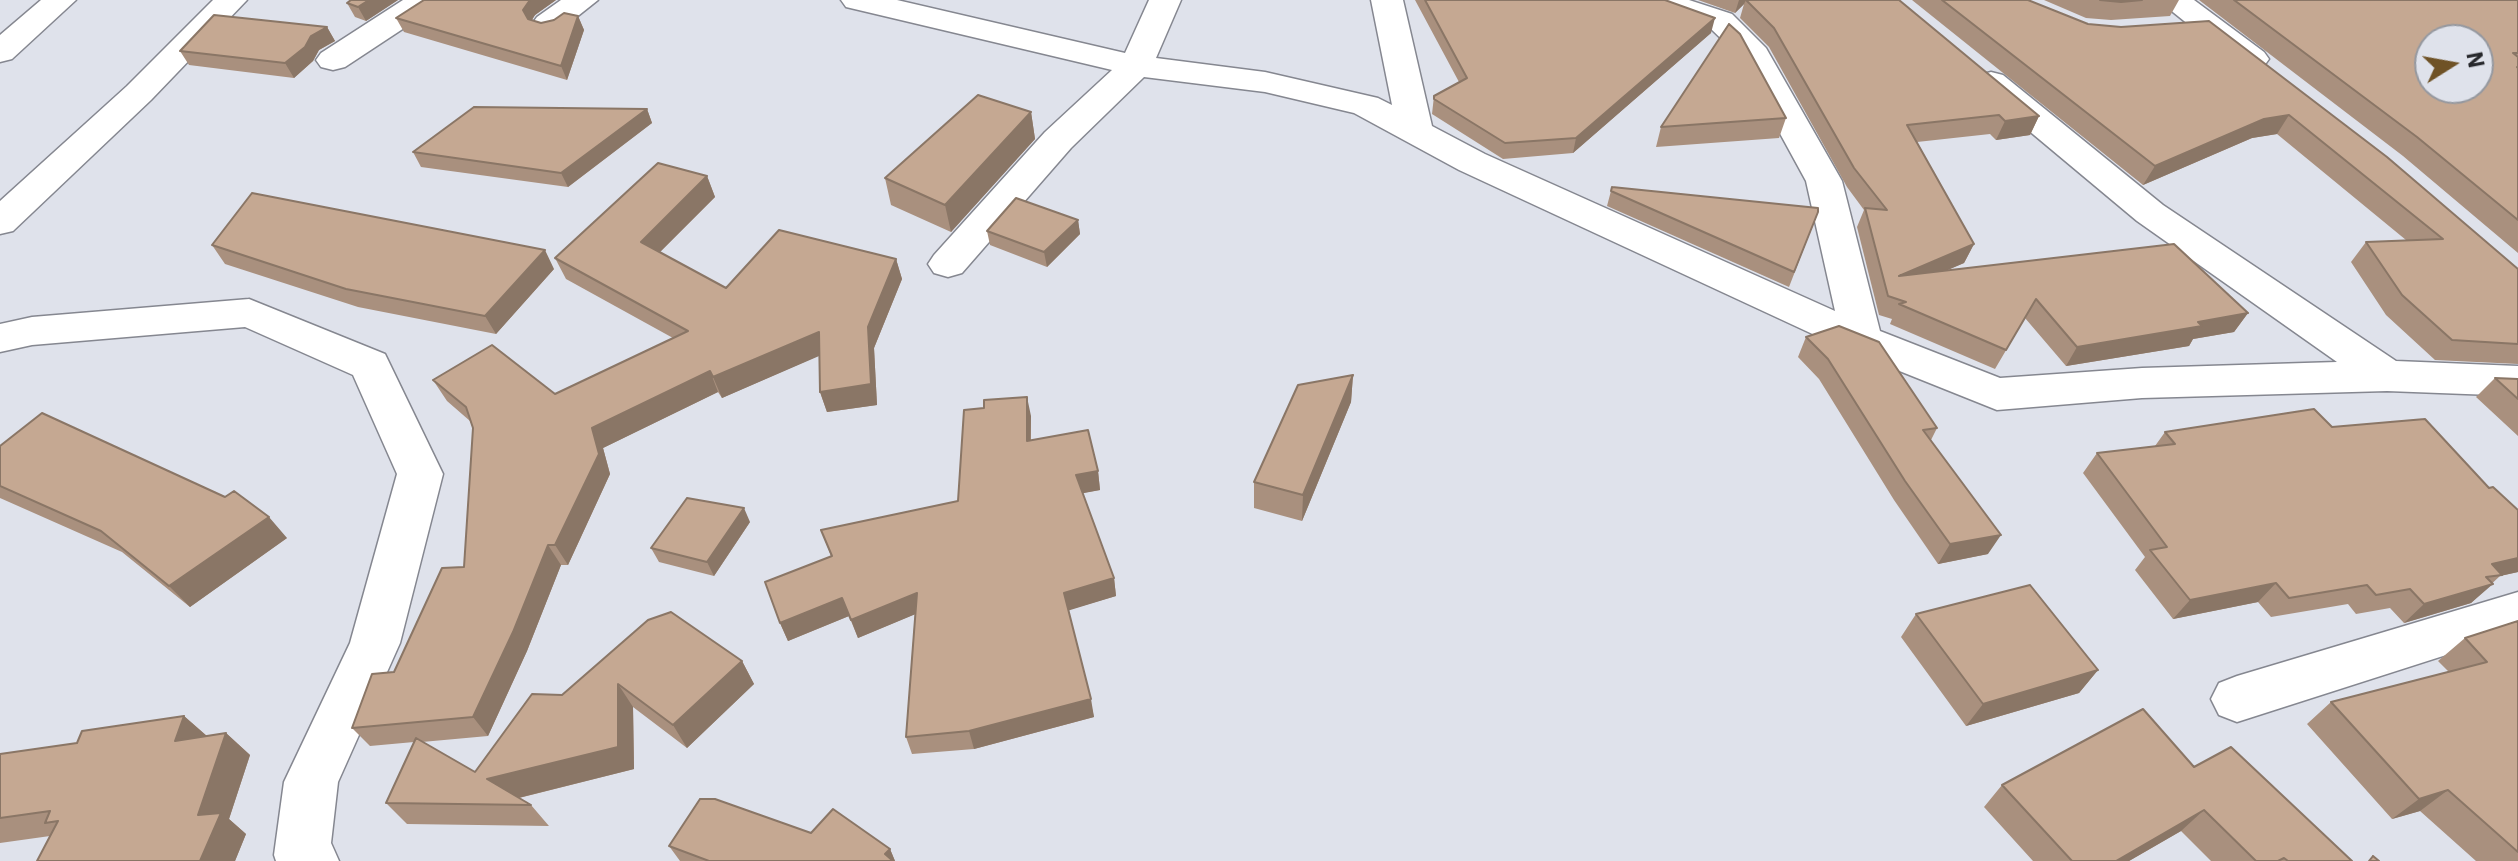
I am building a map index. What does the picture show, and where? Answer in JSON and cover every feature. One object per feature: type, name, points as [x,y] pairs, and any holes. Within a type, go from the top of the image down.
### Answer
[{"type":"street","points":[[0,52],[60,0]]},
{"type":"street","points":[[0,222],[139,93],[231,0]]},
{"type":"street","points":[[333,60],[425,0]]},
{"type":"street","points":[[548,24],[582,0]]},
{"type":"street","points":[[857,0],[897,12],[1136,66],[1265,82],[1366,105],[1472,162],[1862,340],[1997,394],[2142,383],[2387,376],[2518,381]]},
{"type":"street","points":[[948,264],[1058,140],[1136,66],[1165,0]]},
{"type":"street","points":[[1387,0],[1415,131]]},
{"type":"street","points":[[1658,0],[1721,21],[1750,48],[1824,181],[1862,340]]},
{"type":"street","points":[[2171,14],[2210,25],[2281,82]]},
{"type":"street","points":[[1965,61],[2150,213],[2387,376]]},
{"type":"street","points":[[0,338],[32,331],[249,313],[370,365],[420,474],[375,643],[311,782],[302,855],[311,861]]},
{"type":"street","points":[[2237,699],[2518,612]]},
{"type":"building","points":[[351,0],[369,0],[358,7],[347,3]]},
{"type":"building","points":[[424,0],[530,0],[523,10],[528,19],[541,23],[554,20],[564,13],[578,16],[561,66],[396,18]]},
{"type":"building","points":[[1425,0],[1665,0],[1715,18],[1576,138],[1505,143],[1434,99],[1434,96],[1467,78]]},
{"type":"building","points":[[1746,0],[1899,0],[2039,116],[2005,121],[1999,115],[1907,125],[1974,244],[1899,276],[2174,244],[2248,313],[2198,322],[2202,326],[2077,347],[2036,299],[2006,350],[1899,304],[1906,302],[1888,296],[1865,208],[1887,210],[1854,168],[1774,28]]},
{"type":"building","points":[[1942,0],[2028,0],[2088,24],[2121,27],[2209,21],[2387,157],[2518,269],[2518,344],[2452,340],[2402,295],[2366,242],[2443,239],[2289,115],[2264,119],[2155,166]]},
{"type":"building","points":[[2100,0],[2142,0],[2121,2]]},
{"type":"building","points":[[2234,0],[2518,0],[2518,53],[2513,53],[2518,57],[2518,220],[2417,137]]},
{"type":"building","points":[[214,15],[327,27],[311,36],[305,47],[285,63],[180,51]]},
{"type":"building","points":[[1729,24],[1740,34],[1786,118],[1661,127]]},
{"type":"building","points":[[978,95],[1031,112],[945,205],[885,178]]},
{"type":"building","points":[[474,107],[647,109],[561,173],[413,152]]},
{"type":"building","points":[[658,163],[707,176],[641,242],[726,288],[779,230],[896,259],[868,327],[871,384],[820,392],[819,332],[713,377],[710,371],[592,428],[599,454],[555,545],[548,545],[513,632],[473,717],[352,728],[372,674],[394,672],[442,568],[464,567],[473,428],[466,407],[433,380],[492,345],[555,394],[688,331],[555,258]]},
{"type":"building","points":[[1612,187],[1818,208],[1818,212],[1794,272],[1611,191]]},
{"type":"building","points":[[252,193],[545,250],[485,316],[346,289],[212,245]]},
{"type":"building","points":[[1016,198],[1078,220],[1044,252],[987,231]]},
{"type":"building","points":[[1839,326],[1879,342],[1937,428],[1923,430],[2001,535],[1950,544],[1905,481],[1828,359],[1806,337]]},
{"type":"building","points":[[1353,375],[1303,495],[1254,482],[1298,385]]},
{"type":"building","points":[[2495,378],[2518,379],[2518,399]]},
{"type":"building","points":[[1027,397],[1027,441],[1088,430],[1098,471],[1076,475],[1114,578],[1064,593],[1091,699],[969,731],[906,737],[917,593],[851,620],[842,598],[780,623],[765,582],[832,556],[821,530],[958,501],[964,410],[984,408],[984,400]]},
{"type":"building","points":[[2314,409],[2332,427],[2425,419],[2489,488],[2493,487],[2518,510],[2518,558],[2492,564],[2502,575],[2486,577],[2493,584],[2424,604],[2410,589],[2376,595],[2367,585],[2289,598],[2276,583],[2190,600],[2150,550],[2167,547],[2097,453],[2175,444],[2165,432]]},
{"type":"building","points":[[42,413],[225,497],[234,491],[269,517],[169,586],[101,531],[0,486],[0,446]]},
{"type":"building","points":[[687,498],[744,508],[707,562],[651,548]]},
{"type":"building","points":[[2030,585],[2098,670],[1983,704],[1916,614]]},
{"type":"building","points":[[671,612],[742,661],[673,725],[618,684],[618,747],[487,779],[531,805],[386,803],[416,738],[475,772],[532,694],[562,695],[648,620]]},
{"type":"building","points":[[2518,621],[2518,852],[2448,790],[2419,799],[2331,702],[2487,662],[2465,638]]},
{"type":"building","points":[[2143,709],[2194,767],[2231,747],[2352,861],[2288,861],[2284,858],[2256,861],[2204,810],[2116,861],[2072,861],[2002,785]]},
{"type":"building","points":[[184,716],[175,741],[226,733],[198,815],[221,813],[200,861],[37,861],[58,821],[45,823],[50,811],[0,818],[0,754],[77,743],[82,731]]},
{"type":"building","points":[[700,799],[715,799],[811,833],[833,809],[890,849],[885,854],[893,861],[709,861],[669,846]]}]
